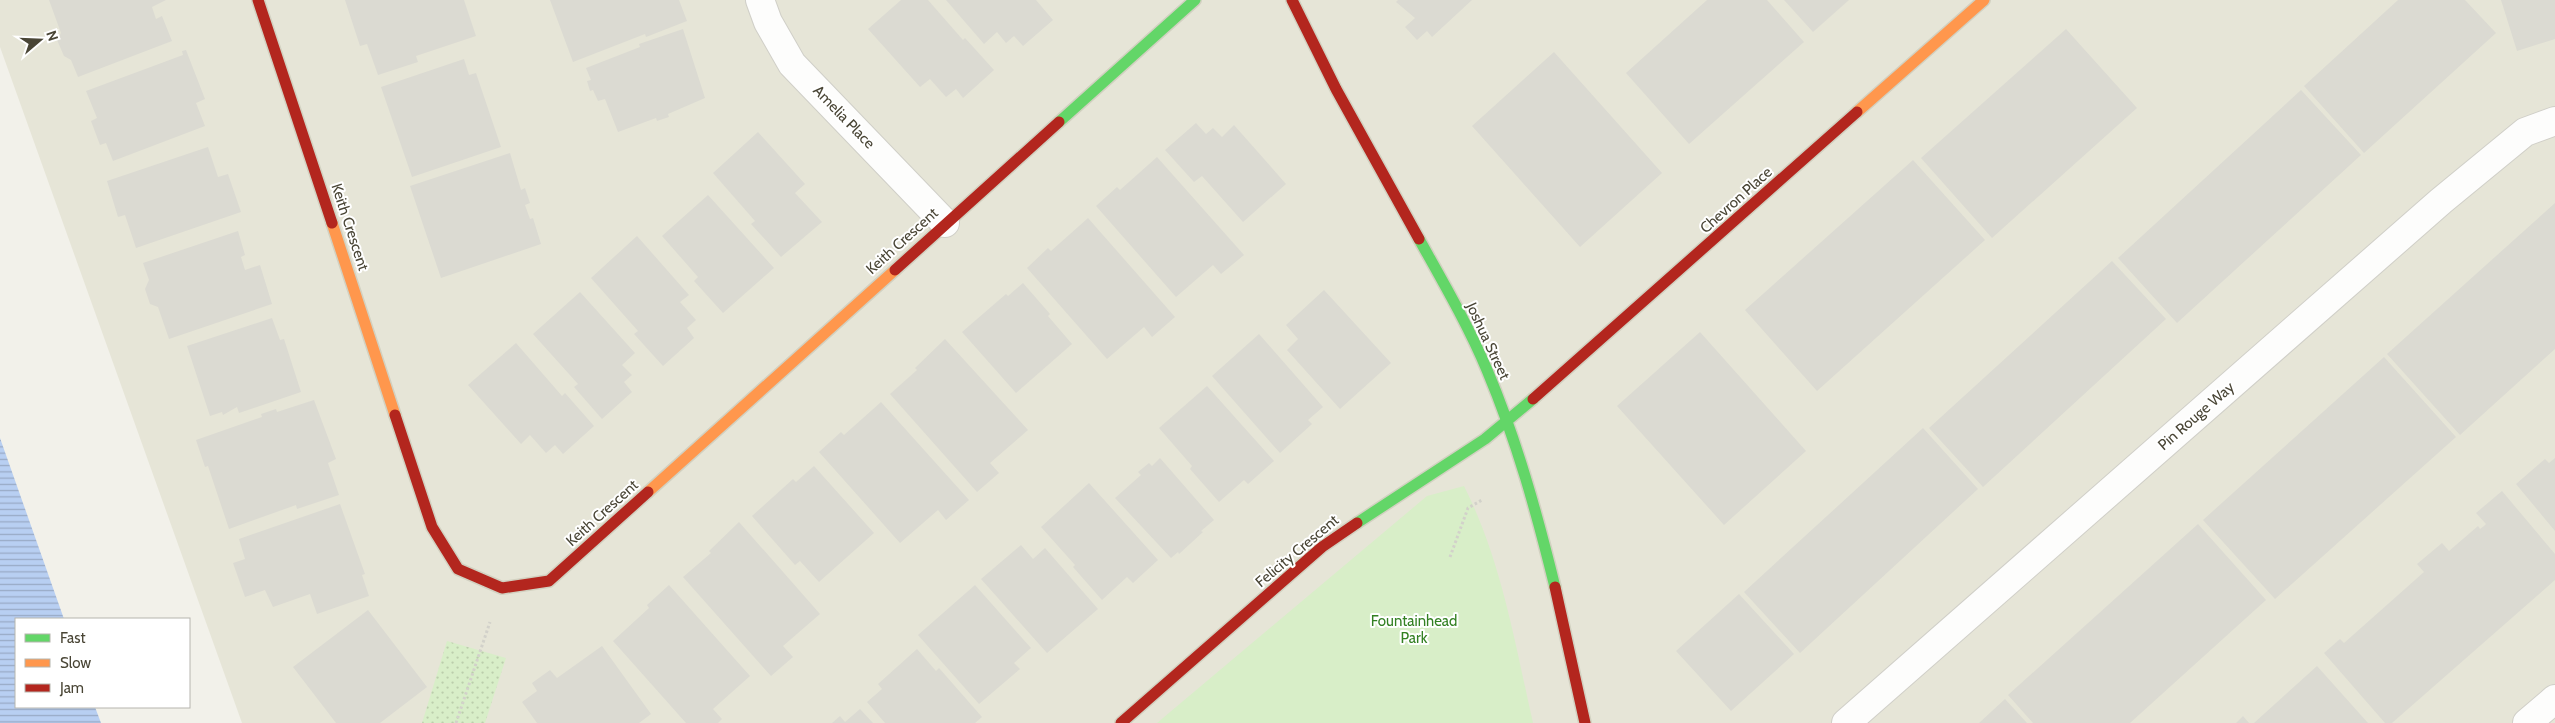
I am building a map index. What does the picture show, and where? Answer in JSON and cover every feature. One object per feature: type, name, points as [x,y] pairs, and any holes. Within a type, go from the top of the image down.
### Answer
[{"type":"street","name":"Keith Crescent","points":[[258,0],[432,527],[458,569],[502,588],[549,581],[1195,0]]},
{"type":"street","name":"Amelia Place","points":[[760,0],[768,22],[792,64],[945,223]]},
{"type":"street","name":"Joshua Street","points":[[1292,0],[1350,115],[1451,296],[1487,369],[1521,460],[1541,530],[1585,723]]},
{"type":"street","name":"Chevron Place","points":[[1507,422],[1984,0]]},
{"type":"street","name":"Pin Rouge Way","points":[[1846,723],[2441,201],[2525,132],[2555,121]]},
{"type":"street","name":"Felicity Crescent","points":[[1122,723],[1322,547],[1354,523],[1472,449],[1507,422]]},
{"type":"street","points":[[2527,723],[2555,699]]},
{"type":"path","points":[[1450,557],[1468,508],[1482,500]]},
{"type":"path","points":[[456,723],[502,588]]},
{"type":"shaded area","points":[[0,0],[2555,0],[2555,723],[242,723],[0,47]]},
{"type":"green space","name":"Fountainhead Park","points":[[1464,486],[1488,543],[1506,602],[1533,723],[1157,723],[1427,496]]},
{"type":"green space","points":[[447,641],[506,658],[485,723],[422,723]]},
{"type":"water","points":[[0,438],[64,618],[15,618],[15,708],[95,708],[101,723],[0,723]]},
{"type":"building","points":[[49,0],[166,0],[152,7],[156,19],[162,16],[172,41],[78,77],[71,60],[64,56],[57,40],[61,33]]},
{"type":"building","points":[[345,0],[464,0],[476,36],[416,56],[418,62],[378,75],[367,44],[360,46]]},
{"type":"building","points":[[550,0],[679,0],[687,21],[646,37],[645,34],[573,62]]},
{"type":"building","points":[[901,0],[928,0],[963,40],[965,38],[994,70],[963,98],[956,89],[946,97],[930,79],[920,87],[868,29]]},
{"type":"building","points":[[946,0],[1036,0],[1053,20],[1023,46],[1014,36],[1006,43],[997,32],[984,44]]},
{"type":"building","points":[[1398,0],[1472,0],[1432,37],[1427,31],[1417,40],[1405,27],[1415,18],[1396,2]]},
{"type":"building","points":[[1707,0],[1767,0],[1804,42],[1689,144],[1626,73]]},
{"type":"building","points":[[1784,0],[1849,0],[1813,32]]},
{"type":"building","points":[[2398,0],[2465,0],[2496,33],[2364,153],[2304,86]]},
{"type":"building","points":[[2501,0],[2555,0],[2555,39],[2517,51]]},
{"type":"building","points":[[683,29],[705,98],[668,114],[669,117],[657,121],[656,118],[618,132],[605,99],[598,101],[593,90],[590,91],[587,81],[591,80],[586,68],[640,47],[639,44]]},
{"type":"building","points":[[2066,29],[2137,108],[1992,238],[1921,158]]},
{"type":"building","points":[[186,50],[205,99],[196,103],[205,126],[113,161],[106,143],[100,145],[91,121],[97,118],[86,91],[183,55],[182,51]]},
{"type":"building","points":[[1554,52],[1662,173],[1580,247],[1472,126]]},
{"type":"building","points":[[464,59],[469,75],[476,73],[501,147],[412,177],[381,87]]},
{"type":"building","points":[[2301,90],[2361,155],[2177,323],[2118,258]]},
{"type":"building","points":[[1196,123],[1206,134],[1213,128],[1222,137],[1234,125],[1286,184],[1243,222],[1202,176],[1194,182],[1165,150]]},
{"type":"building","points":[[758,132],[805,184],[795,193],[822,222],[781,257],[751,224],[755,221],[713,173]]},
{"type":"building","points":[[208,147],[218,177],[228,174],[241,212],[136,248],[125,215],[118,217],[107,181]]},
{"type":"building","points":[[510,153],[521,190],[525,188],[530,203],[525,205],[530,219],[533,218],[541,244],[441,278],[410,186]]},
{"type":"building","points":[[1157,157],[1244,255],[1221,274],[1213,265],[1176,297],[1096,206],[1117,187],[1120,190]]},
{"type":"building","points":[[1913,160],[1985,240],[1817,391],[1745,310]]},
{"type":"building","points":[[708,195],[774,268],[723,313],[694,281],[698,277],[662,236]]},
{"type":"building","points":[[2555,203],[2555,349],[2460,435],[2387,354]]},
{"type":"building","points":[[1088,218],[1175,317],[1152,337],[1144,327],[1107,359],[1027,268],[1048,248],[1051,251]]},
{"type":"building","points":[[238,231],[245,255],[241,257],[245,270],[260,265],[272,304],[169,339],[158,307],[150,304],[145,289],[149,280],[143,263]]},
{"type":"building","points":[[637,236],[689,295],[680,302],[696,320],[687,328],[694,338],[663,366],[634,334],[638,331],[591,278]]},
{"type":"building","points":[[2112,261],[2166,319],[1983,487],[1929,428]]},
{"type":"building","points":[[1023,283],[1050,314],[1048,316],[1072,344],[1016,393],[962,332],[1006,294],[1008,296]]},
{"type":"building","points":[[1324,290],[1391,363],[1340,409],[1287,350],[1298,339],[1286,325]]},
{"type":"building","points":[[580,292],[635,353],[622,365],[632,375],[624,382],[632,392],[602,419],[574,387],[578,384],[533,334]]},
{"type":"building","points":[[272,318],[280,340],[284,339],[301,392],[239,413],[237,407],[223,415],[222,412],[210,416],[187,346]]},
{"type":"building","points":[[1700,332],[1806,451],[1724,525],[1617,406]]},
{"type":"building","points":[[1259,334],[1323,407],[1308,420],[1312,424],[1280,453],[1212,376]]},
{"type":"building","points":[[945,339],[1028,430],[990,463],[999,473],[977,492],[890,394],[917,370],[915,368]]},
{"type":"building","points":[[516,343],[562,396],[565,393],[594,426],[563,454],[555,445],[546,453],[530,435],[521,444],[468,385]]},
{"type":"building","points":[[2384,357],[2456,437],[2275,599],[2203,520]]},
{"type":"building","points":[[1207,386],[1274,461],[1248,484],[1244,480],[1219,502],[1190,469],[1192,466],[1159,428]]},
{"type":"building","points":[[314,400],[336,459],[328,463],[339,495],[297,509],[296,505],[229,529],[208,466],[205,467],[196,440],[262,417],[261,414],[276,409],[277,412]]},
{"type":"building","points":[[881,402],[969,500],[946,520],[938,510],[900,543],[819,452],[841,432],[844,435]]},
{"type":"building","points":[[1923,428],[1978,489],[1800,653],[1744,592]]},
{"type":"building","points":[[1160,458],[1214,520],[1179,554],[1178,552],[1171,558],[1115,498],[1141,475],[1138,472],[1149,463],[1152,466]]},
{"type":"building","points":[[2555,458],[2555,531],[2516,484],[2545,459],[2549,463]]},
{"type":"building","points":[[814,466],[874,533],[819,582],[800,561],[795,565],[752,516],[793,479],[796,482]]},
{"type":"building","points":[[1089,483],[1158,560],[1133,583],[1127,577],[1102,600],[1073,567],[1075,565],[1041,527]]},
{"type":"building","points":[[2502,491],[2555,554],[2555,580],[2392,723],[2385,723],[2324,653],[2340,639],[2344,643],[2424,572],[2417,564],[2442,543],[2449,551],[2478,526],[2480,529],[2484,526],[2486,524],[2476,513]]},
{"type":"building","points":[[340,504],[365,574],[362,575],[369,596],[317,614],[310,594],[273,607],[265,590],[245,597],[233,563],[245,559],[239,539]]},
{"type":"building","points":[[739,522],[820,614],[783,646],[793,657],[771,676],[683,577],[711,553],[709,551]]},
{"type":"building","points":[[2198,524],[2266,600],[2130,723],[2033,723],[2008,695]]},
{"type":"building","points":[[1021,545],[1033,559],[1045,548],[1098,609],[1047,653],[981,579]]},
{"type":"building","points":[[669,585],[750,676],[713,709],[722,719],[718,723],[686,723],[613,641],[649,608],[647,605]]},
{"type":"building","points":[[975,585],[1031,648],[1014,663],[1020,669],[979,704],[918,635]]},
{"type":"building","points":[[1739,594],[1794,654],[1731,711],[1676,651]]},
{"type":"building","points":[[368,610],[427,687],[380,723],[336,723],[293,667]]},
{"type":"building","points":[[602,646],[651,714],[639,723],[537,723],[522,702],[537,691],[532,683],[550,670],[557,678]]},
{"type":"building","points":[[917,649],[936,671],[939,668],[982,717],[975,723],[885,723],[867,702],[882,689],[878,684]]},
{"type":"building","points":[[2317,666],[2368,723],[2254,723],[2286,694]]},
{"type":"building","points":[[2005,699],[2027,723],[1979,723]]},
{"type":"building","points":[[860,709],[873,723],[832,723],[840,716],[845,722]]},
{"type":"building","points":[[2243,716],[2249,723],[2236,723]]},
{"type":"traffic: fast","points":[[1059,122],[1195,0]]},
{"type":"traffic: fast","points":[[1419,239],[1472,337],[1498,397],[1525,478],[1555,587]]},
{"type":"traffic: fast","points":[[1357,523],[1485,439],[1533,399]]},
{"type":"traffic: slow","points":[[1857,112],[1984,0]]},
{"type":"traffic: slow","points":[[332,223],[395,415]]},
{"type":"traffic: slow","points":[[648,492],[895,270]]},
{"type":"traffic: jam","points":[[258,0],[332,223]]},
{"type":"traffic: jam","points":[[1292,0],[1336,89],[1419,239]]},
{"type":"traffic: jam","points":[[1533,399],[1857,112]]},
{"type":"traffic: jam","points":[[895,270],[1059,122]]},
{"type":"traffic: jam","points":[[395,415],[432,527],[458,569],[502,588],[549,581],[648,492]]},
{"type":"traffic: jam","points":[[1121,723],[1322,547],[1357,523]]},
{"type":"traffic: jam","points":[[1555,587],[1585,723]]}]
